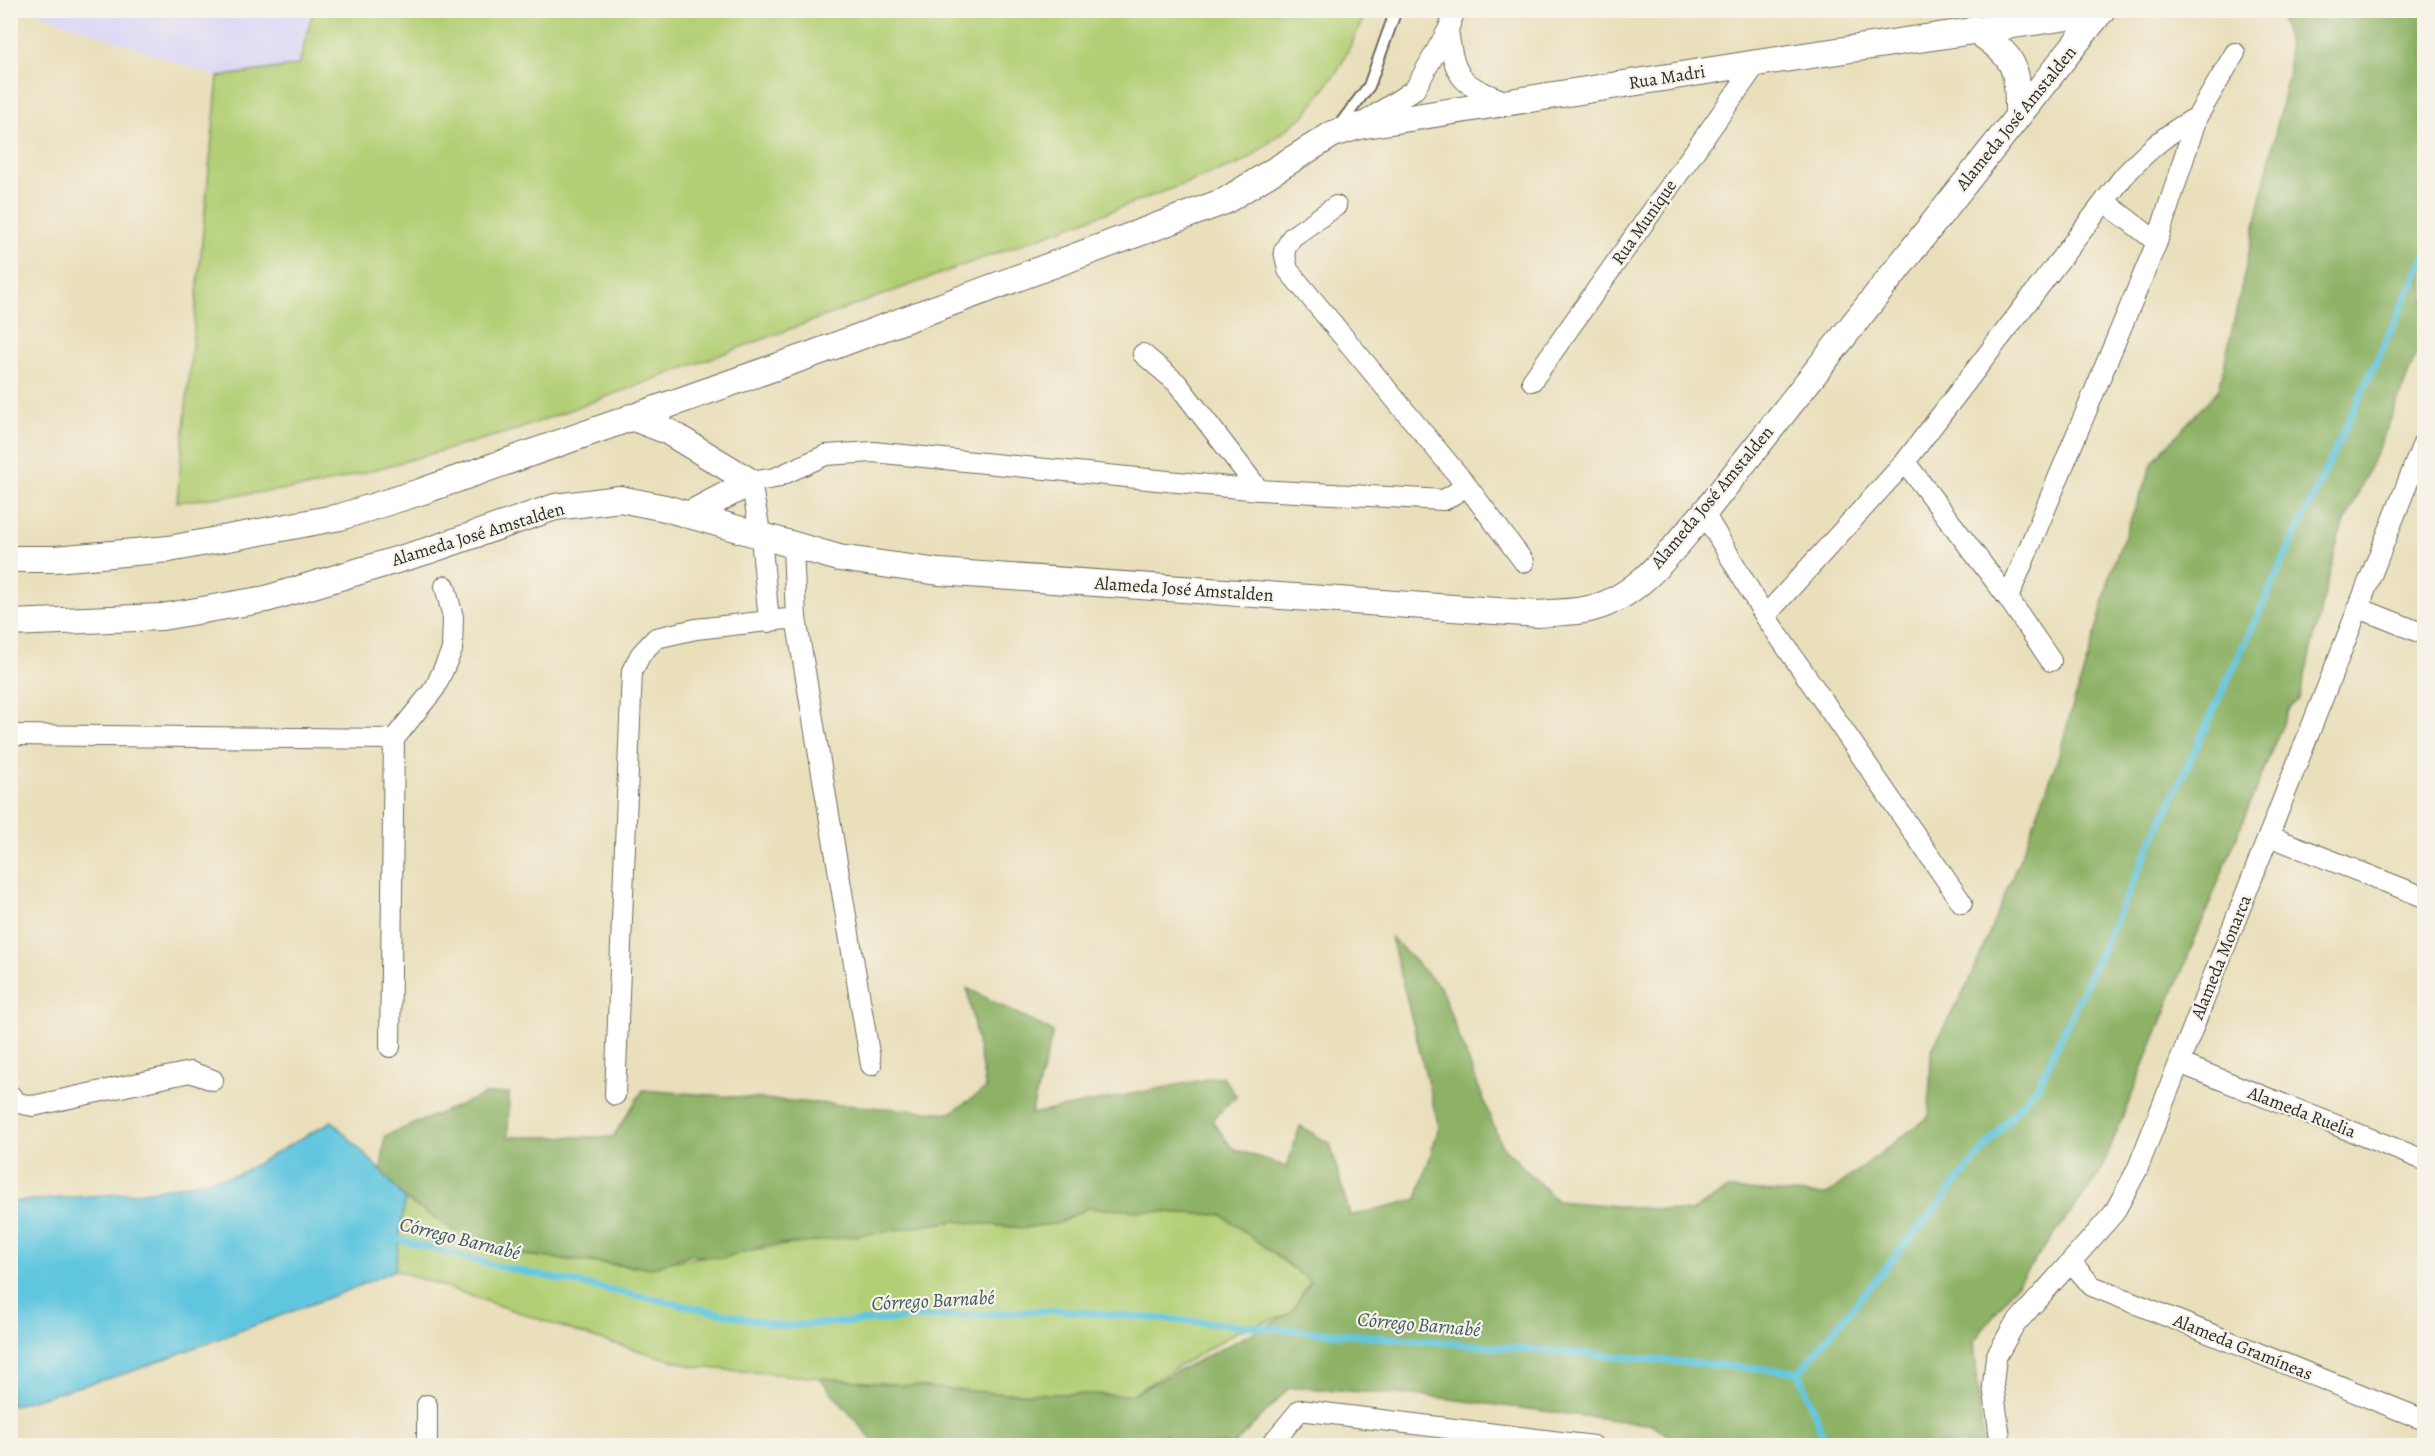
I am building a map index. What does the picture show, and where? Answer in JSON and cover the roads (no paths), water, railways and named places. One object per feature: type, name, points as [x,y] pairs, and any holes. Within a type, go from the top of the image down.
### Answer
[{"type":"street","points":[[10,559],[55,559],[170,549],[340,517],[420,492],[810,355],[1225,201],[1333,134],[1359,126],[1414,89],[1448,30],[1455,10]]},
{"type":"street","name":"Rua Madri","points":[[1359,126],[2101,11]]},
{"type":"street","name":"Alameda José Amstalden","points":[[10,623],[162,617],[266,599],[429,550],[555,507],[620,500],[665,508],[839,558],[939,572],[1538,614],[1593,608],[1630,591],[1669,553],[1704,513],[2101,11]]},
{"type":"street","points":[[1974,29],[2011,59],[2018,80],[2018,114]]},
{"type":"street","points":[[1448,30],[1452,58],[1462,80],[1476,90],[1508,102]]},
{"type":"street","points":[[2008,598],[2157,242],[2197,117],[2235,53]]},
{"type":"street","name":"Rua Munique","points":[[1532,381],[1757,63]]},
{"type":"street","points":[[1765,616],[1905,462],[2148,149],[2169,132],[2197,117]]},
{"type":"street","points":[[2105,202],[2157,242]]},
{"type":"street","points":[[1336,206],[1292,237],[1284,251],[1288,270],[1467,486],[1524,562]]},
{"type":"street","points":[[1143,354],[1177,383],[1259,490]]},
{"type":"street","points":[[631,417],[667,431],[751,482],[761,537],[769,622]]},
{"type":"street","name":"Alameda Monarca","points":[[2001,1446],[1993,1385],[1996,1357],[2013,1327],[2114,1213],[2137,1170],[2424,441]]},
{"type":"street","points":[[688,515],[751,482],[775,478],[826,455],[873,452],[1259,490],[1444,500],[1467,486]]},
{"type":"street","points":[[1905,462],[2008,598],[2050,661]]},
{"type":"street","points":[[1704,513],[1765,616],[1962,903]]},
{"type":"street","points":[[793,546],[796,618],[872,1065]]},
{"type":"street","points":[[390,1047],[394,739],[435,688],[452,650],[453,616],[445,586]]},
{"type":"street","points":[[2359,608],[2424,634]]},
{"type":"street","points":[[615,1095],[632,671],[641,654],[656,638],[696,629],[796,618]]},
{"type":"street","points":[[10,735],[394,739]]},
{"type":"street","points":[[2269,836],[2424,897]]},
{"type":"street","name":"Alameda Ruelia","points":[[2179,1064],[2424,1160]]},
{"type":"street","points":[[10,1095],[18,1103],[33,1106],[190,1072],[213,1080]]},
{"type":"street","name":"Alameda Gramíneas","points":[[2071,1262],[2092,1286],[2424,1420]]},
{"type":"street","points":[[427,1406],[427,1446]]},
{"type":"street","points":[[1270,1446],[1300,1410],[1490,1439],[1593,1446]]},
{"type":"lane","points":[[1333,134],[1369,86],[1396,10]]},
{"type":"water","points":[[332,1121],[405,1199],[395,1270],[349,1290],[130,1372],[11,1406],[11,1202],[145,1192],[237,1175]]},
{"type":"waterway","points":[[1799,1372],[2040,1082],[2424,259]]},
{"type":"waterway","name":"Córrego Barnabé","points":[[393,1238],[501,1267],[782,1326],[1056,1310],[1799,1372],[1827,1446]]}]
